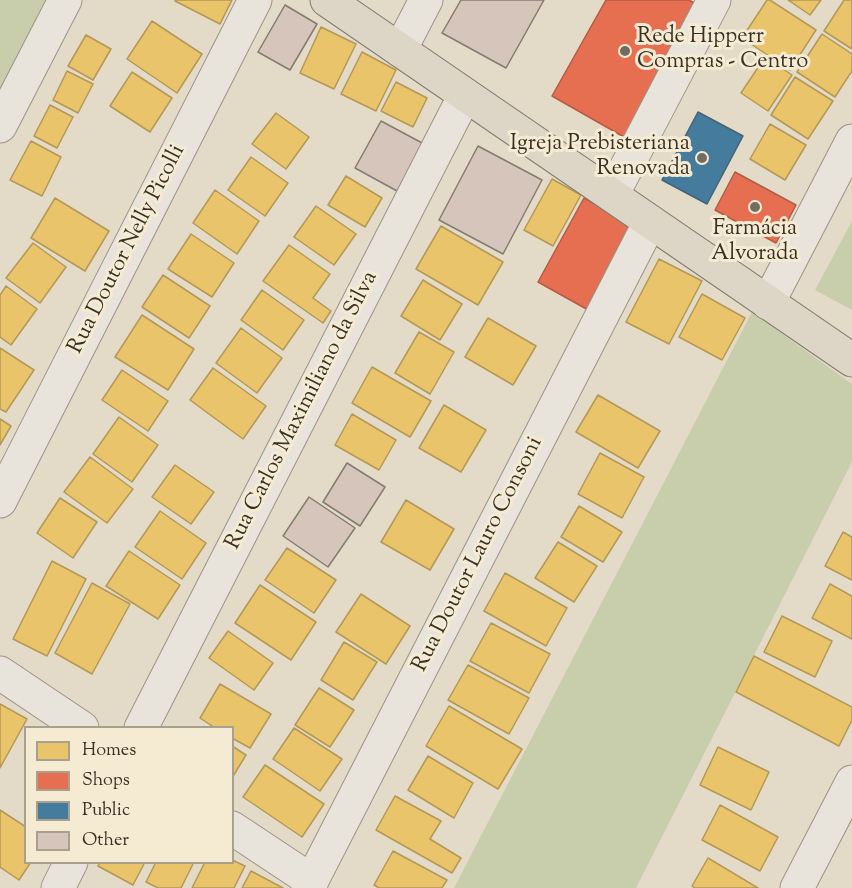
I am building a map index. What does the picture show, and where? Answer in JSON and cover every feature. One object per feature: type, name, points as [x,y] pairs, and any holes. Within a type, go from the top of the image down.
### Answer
[{"type":"main road","points":[[327,0],[852,360]]},
{"type":"street","points":[[0,126],[65,0]]},
{"type":"street","name":"Rua Doutor Nelly Picolli","points":[[0,501],[255,0]]},
{"type":"street","points":[[400,50],[426,0]]},
{"type":"street","points":[[612,195],[714,0]]},
{"type":"street","name":"Rua Carlos Maximiliano da Silva","points":[[142,726],[465,95]]},
{"type":"street","points":[[768,303],[852,141]]},
{"type":"street","name":"Rua Doutor Lauro Consoni","points":[[310,885],[650,222]]},
{"type":"street","points":[[0,673],[79,726]]},
{"type":"street","points":[[797,888],[852,782]]},
{"type":"street","points":[[234,829],[310,885]]},
{"type":"street","points":[[58,888],[70,864]]},
{"type":"green space","points":[[0,0],[57,0],[0,108]]},
{"type":"green space","points":[[852,221],[852,310],[815,290]]},
{"type":"green space","points":[[752,312],[852,384],[852,462],[636,888],[454,888]]},
{"type":"building: Homes","points":[[175,0],[232,0],[220,24]]},
{"type":"building: Homes","points":[[767,0],[816,30],[790,70],[742,38]]},
{"type":"building: Homes","points":[[788,0],[821,0],[810,15]]},
{"type":"building: Homes","points":[[844,0],[852,0],[852,49],[824,31]]},
{"type":"building: Homes","points":[[152,21],[202,54],[177,93],[127,59]]},
{"type":"building: Homes","points":[[321,27],[356,44],[334,89],[300,73]]},
{"type":"building: Homes","points":[[822,34],[852,54],[852,71],[835,97],[797,72]]},
{"type":"building: Homes","points":[[86,35],[111,49],[93,80],[68,66]]},
{"type":"building: Homes","points":[[362,52],[396,70],[376,111],[341,94]]},
{"type":"building: Homes","points":[[765,57],[792,75],[768,111],[741,93]]},
{"type":"building: Homes","points":[[67,71],[93,84],[78,113],[53,100]]},
{"type":"building: Homes","points":[[132,72],[172,98],[150,132],[110,106]]},
{"type":"building: Homes","points":[[795,77],[833,101],[808,139],[771,115]]},
{"type":"building: Homes","points":[[396,82],[427,98],[413,127],[381,111]]},
{"type":"building: Homes","points":[[50,105],[73,117],[57,148],[34,136]]},
{"type":"building: Homes","points":[[276,113],[309,137],[286,169],[252,144]]},
{"type":"building: Homes","points":[[770,124],[806,145],[785,180],[750,159]]},
{"type":"building: Homes","points":[[31,141],[61,157],[42,196],[10,180]]},
{"type":"building: Homes","points":[[251,157],[288,183],[265,216],[228,190]]},
{"type":"building: Homes","points":[[346,176],[382,198],[365,227],[328,205]]},
{"type":"building: Homes","points":[[552,179],[581,195],[553,246],[524,230]]},
{"type":"building: Homes","points":[[215,190],[259,221],[237,254],[193,223]]},
{"type":"building: Homes","points":[[55,198],[109,231],[85,271],[31,238]]},
{"type":"building: Homes","points":[[316,206],[356,234],[334,265],[294,237]]},
{"type":"building: Homes","points":[[441,226],[503,262],[478,305],[416,269]]},
{"type":"building: Homes","points":[[191,234],[234,263],[212,297],[168,269]]},
{"type":"building: Homes","points":[[33,243],[66,267],[40,303],[6,278]]},
{"type":"building: Homes","points":[[289,245],[330,274],[313,298],[331,311],[323,323],[263,281]]},
{"type":"building: Homes","points":[[659,259],[702,281],[669,344],[626,322]]},
{"type":"building: Homes","points":[[163,275],[210,306],[189,338],[142,307]]},
{"type":"building: Homes","points":[[423,280],[462,304],[440,340],[401,316]]},
{"type":"building: Homes","points":[[6,286],[37,309],[11,345],[0,337],[0,295]]},
{"type":"building: Homes","points":[[262,290],[304,320],[283,350],[241,320]]},
{"type":"building: Homes","points":[[702,294],[745,318],[722,360],[679,337]]},
{"type":"building: Homes","points":[[142,315],[194,349],[168,390],[115,357]]},
{"type":"building: Homes","points":[[488,318],[536,346],[513,385],[465,357]]},
{"type":"building: Homes","points":[[241,328],[282,358],[257,393],[216,363]]},
{"type":"building: Homes","points":[[419,332],[454,352],[430,394],[395,373]]},
{"type":"building: Homes","points":[[0,348],[34,370],[6,412],[0,409]]},
{"type":"building: Homes","points":[[372,367],[431,401],[410,437],[352,403]]},
{"type":"building: Homes","points":[[213,368],[266,406],[243,439],[190,400]]},
{"type":"building: Homes","points":[[122,370],[168,401],[148,431],[102,400]]},
{"type":"building: Homes","points":[[598,395],[660,431],[638,468],[576,432]]},
{"type":"building: Homes","points":[[444,405],[486,430],[461,472],[419,448]]},
{"type":"building: Homes","points":[[352,414],[396,440],[379,470],[335,445]]},
{"type":"building: Homes","points":[[119,417],[158,445],[132,482],[93,454]]},
{"type":"building: Homes","points":[[0,419],[11,426],[0,445]]},
{"type":"building: Homes","points":[[600,453],[644,477],[622,518],[578,494]]},
{"type":"building: Homes","points":[[90,457],[133,489],[107,523],[64,492]]},
{"type":"building: Homes","points":[[175,465],[214,492],[191,524],[152,497]]},
{"type":"building: Homes","points":[[60,498],[97,522],[73,558],[37,533]]},
{"type":"building: Homes","points":[[406,500],[454,529],[430,570],[381,542]]},
{"type":"building: Homes","points":[[579,506],[622,532],[603,562],[561,537]]},
{"type":"building: Homes","points":[[160,511],[206,543],[182,579],[135,547]]},
{"type":"building: Homes","points":[[843,532],[852,537],[852,580],[825,566]]},
{"type":"building: Homes","points":[[558,542],[597,566],[574,602],[535,578]]},
{"type":"building: Homes","points":[[287,548],[336,580],[314,613],[265,580]]},
{"type":"building: Homes","points":[[129,551],[180,585],[158,619],[106,586]]},
{"type":"building: Homes","points":[[52,561],[86,579],[47,656],[13,639]]},
{"type":"building: Homes","points":[[505,573],[567,608],[546,646],[484,611]]},
{"type":"building: Homes","points":[[92,583],[130,604],[92,674],[55,653]]},
{"type":"building: Homes","points":[[830,584],[852,596],[852,639],[812,618]]},
{"type":"building: Homes","points":[[260,585],[316,622],[291,660],[235,623]]},
{"type":"building: Homes","points":[[361,594],[410,626],[386,664],[336,632]]},
{"type":"building: Homes","points":[[782,616],[832,641],[815,677],[764,652]]},
{"type":"building: Homes","points":[[491,623],[550,654],[529,693],[470,661]]},
{"type":"building: Homes","points":[[228,631],[273,663],[254,690],[209,658]]},
{"type":"building: Homes","points":[[344,642],[377,662],[353,700],[321,680]]},
{"type":"building: Homes","points":[[754,656],[852,707],[852,720],[839,746],[736,692]]},
{"type":"building: Homes","points":[[468,665],[529,698],[509,734],[448,700]]},
{"type":"building: Homes","points":[[220,684],[271,714],[250,748],[234,739],[234,726],[212,726],[200,718]]},
{"type":"building: Homes","points":[[319,688],[354,710],[330,747],[295,725]]},
{"type":"building: Homes","points":[[0,704],[27,719],[0,768]]},
{"type":"building: Homes","points":[[449,706],[522,749],[498,789],[426,746]]},
{"type":"building: Homes","points":[[294,728],[342,759],[320,791],[273,759]]},
{"type":"building: Homes","points":[[234,747],[246,755],[234,775]]},
{"type":"building: Homes","points":[[718,747],[769,772],[751,810],[700,785]]},
{"type":"building: Homes","points":[[428,756],[473,783],[454,818],[408,790]]},
{"type":"building: Homes","points":[[265,765],[324,804],[302,837],[243,797]]},
{"type":"building: Homes","points":[[395,796],[441,821],[430,839],[461,858],[452,873],[376,830]]},
{"type":"building: Homes","points":[[720,805],[778,837],[760,871],[702,840]]},
{"type":"building: Homes","points":[[0,810],[24,826],[24,864],[30,864],[19,880],[0,867]]},
{"type":"building: Homes","points":[[393,851],[447,880],[442,888],[379,888],[374,885]]},
{"type":"building: Homes","points":[[708,858],[758,888],[695,888],[692,886]]},
{"type":"building: Homes","points":[[234,861],[245,866],[234,888],[192,888],[204,864],[234,864]]},
{"type":"building: Homes","points":[[99,864],[144,864],[133,885],[98,866]]},
{"type":"building: Homes","points":[[155,864],[193,864],[181,888],[158,888],[146,882]]},
{"type":"building: Homes","points":[[251,871],[283,888],[242,888]]},
{"type":"building: Shops","name":"Rede Hipperr Compras - Centro","points":[[606,0],[689,0],[698,5],[624,137],[552,96]]},
{"type":"building: Shops","name":"Farmácia Alvorada","points":[[735,172],[796,205],[776,243],[715,210]]},
{"type":"building: Shops","points":[[584,198],[636,226],[590,311],[538,282]]},
{"type":"building: Public","name":"Igreja Prebisteriana Renovada","points":[[698,112],[743,136],[707,204],[662,180]]},
{"type":"building: Other","points":[[461,0],[544,0],[506,68],[442,33]]},
{"type":"building: Other","points":[[285,5],[317,24],[290,70],[258,52]]},
{"type":"building: Other","points":[[381,121],[424,144],[397,191],[355,168]]},
{"type":"building: Other","points":[[478,146],[542,180],[503,254],[439,220]]},
{"type":"building: Other","points":[[347,463],[385,487],[360,526],[323,502]]},
{"type":"building: Other","points":[[309,497],[355,528],[328,567],[283,536]]},
{"type":"place","name":"Rede Hipperr Compras - Centro","points":[[625,51]]},
{"type":"place","name":"Igreja Prebisteriana Renovada","points":[[702,158]]},
{"type":"place","name":"Farmácia Alvorada","points":[[755,207]]}]
